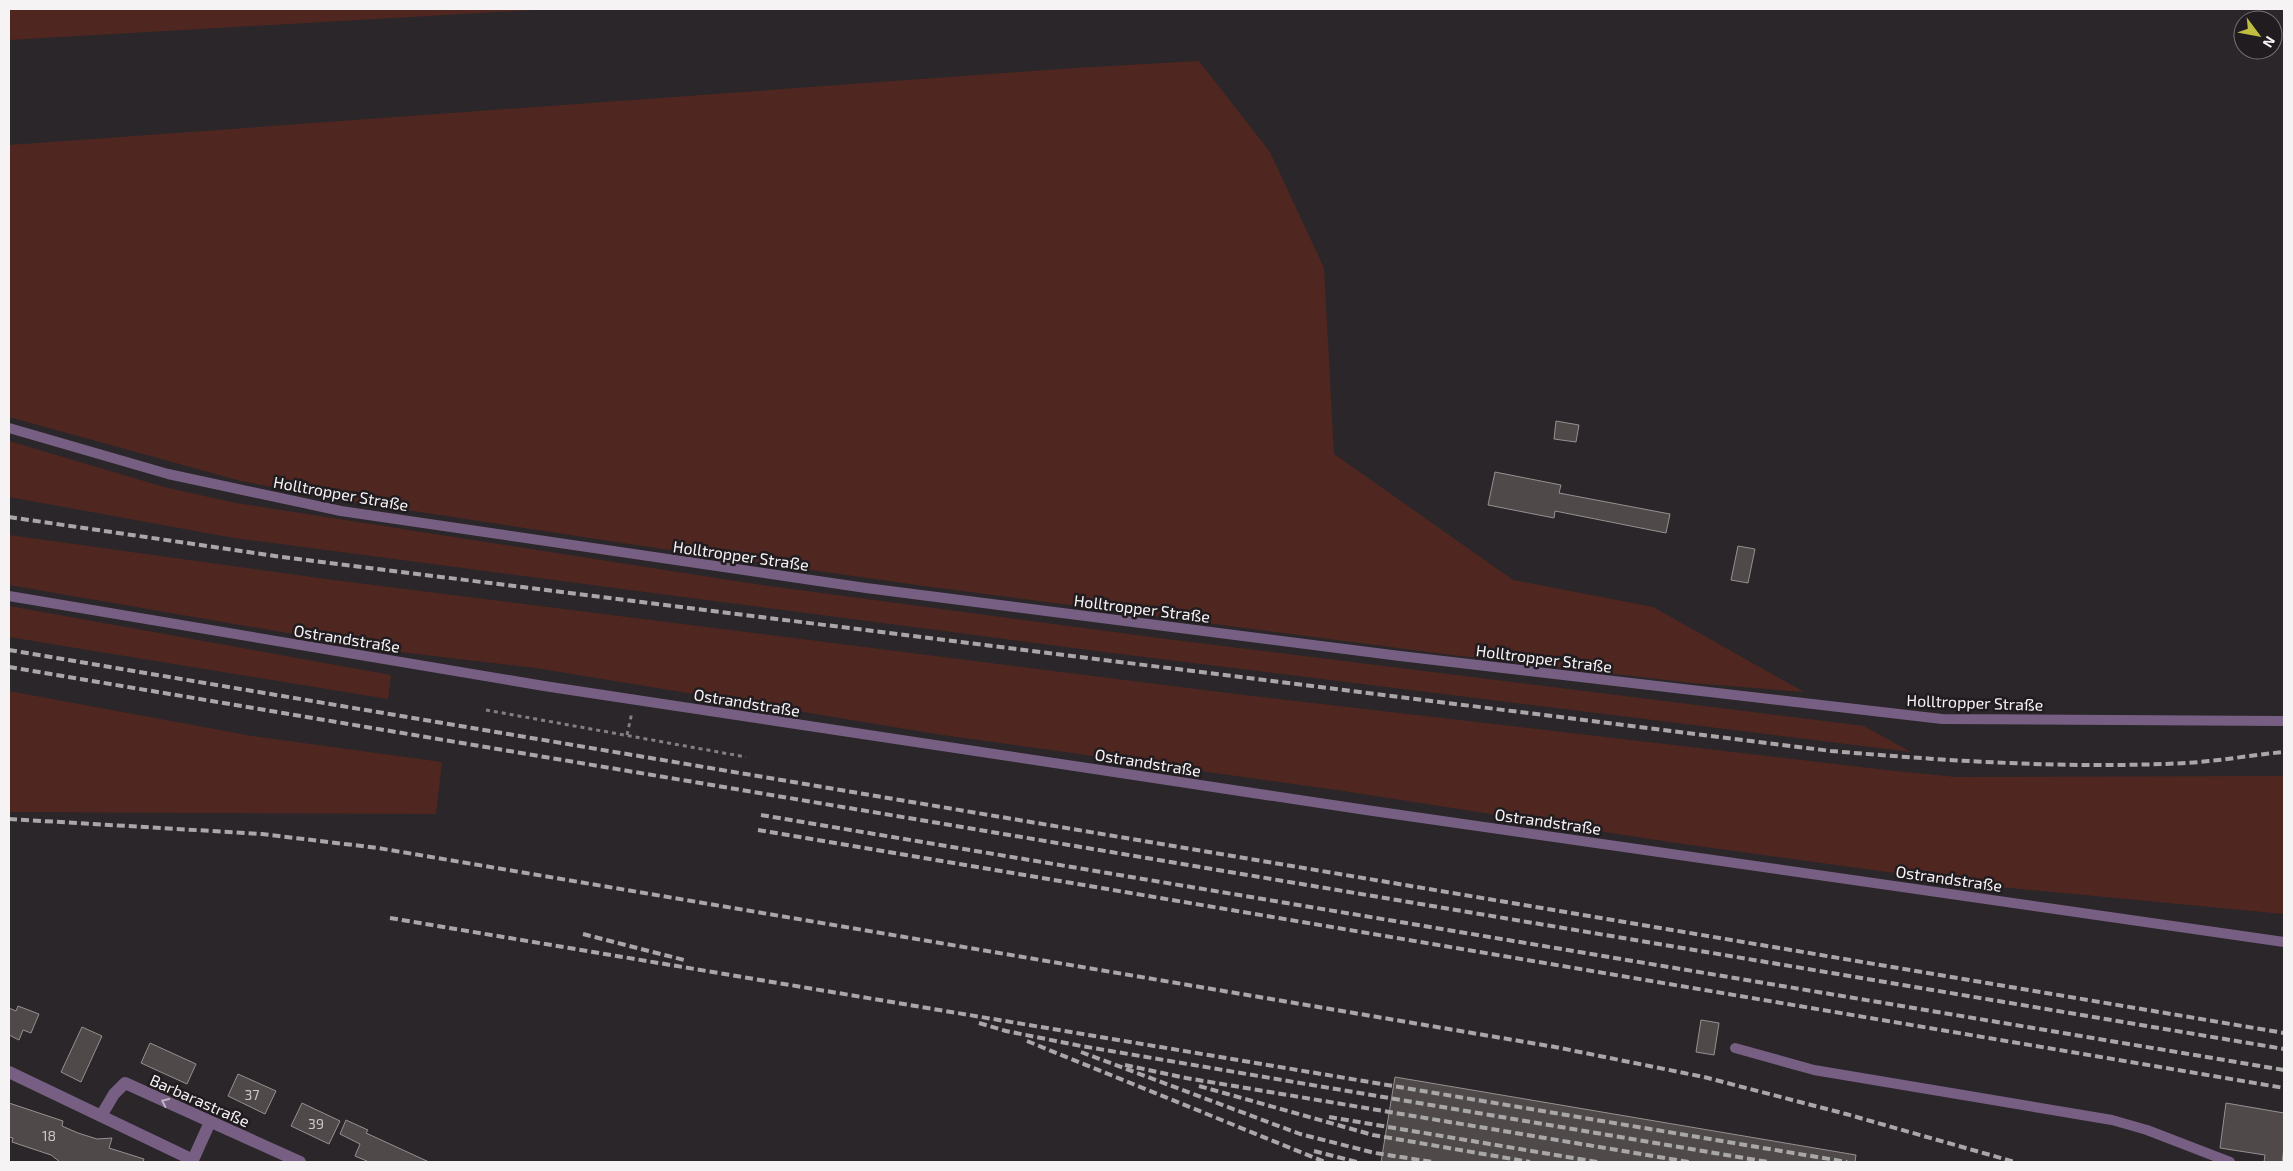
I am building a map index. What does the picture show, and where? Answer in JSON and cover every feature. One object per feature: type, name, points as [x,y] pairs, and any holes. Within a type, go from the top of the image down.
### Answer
[{"type":"street","points":[[9,1072],[193,1161],[210,1122]]},
{"type":"street","name":"Barbarastraße","points":[[101,1116],[114,1094],[125,1083],[300,1162]]},
{"type":"lane","name":"Holltropper Straße","points":[[9,428],[168,474],[341,511],[866,588],[1410,657],[1942,719],[2284,722]]},
{"type":"lane","name":"Ostrandstraße","points":[[9,596],[635,700],[1366,810],[2284,942]]},
{"type":"lane","points":[[1735,1048],[1814,1070],[2112,1120],[2147,1130],[2230,1162]]},
{"type":"path","points":[[627,735],[635,700]]},
{"type":"path","points":[[486,710],[746,757]]},
{"type":"shaded area","points":[[9,9],[550,9],[9,40]]},
{"type":"shaded area","points":[[1199,61],[1270,152],[1324,268],[1334,454],[1513,580],[1653,607],[1804,692],[1692,683],[1444,654],[924,586],[656,548],[348,501],[241,481],[9,417],[9,145],[1074,68]]},
{"type":"shaded area","points":[[9,441],[164,487],[236,503],[755,584],[1159,638],[1864,726],[1911,752],[1112,653],[234,538],[9,497]]},
{"type":"shaded area","points":[[9,535],[326,579],[1228,693],[1895,771],[1956,777],[2284,776],[2284,914],[1989,886],[1669,842],[1337,790],[943,735],[536,668],[391,651],[9,585]]},
{"type":"shaded area","points":[[9,606],[391,675],[388,699],[9,637]]},
{"type":"shaded area","points":[[9,691],[252,736],[442,762],[436,814],[9,812]]},
{"type":"building","points":[[1556,421],[1579,425],[1576,442],[1554,439]]},
{"type":"building","points":[[1495,472],[1561,485],[1559,493],[1670,514],[1666,533],[1555,511],[1554,518],[1488,505]]},
{"type":"building","points":[[1738,546],[1755,549],[1748,583],[1731,580]]},
{"type":"building","points":[[18,1006],[39,1014],[31,1033],[23,1030],[19,1040],[9,1035],[9,1008],[16,1011]]},
{"type":"building","points":[[1701,1020],[1719,1023],[1714,1055],[1696,1052]]},
{"type":"building","points":[[82,1027],[102,1036],[81,1082],[61,1072]]},
{"type":"building","points":[[150,1043],[196,1064],[187,1084],[141,1063]]},
{"type":"building","points":[[238,1074],[276,1091],[265,1114],[228,1096]]},
{"type":"building","points":[[1395,1077],[1856,1155],[1855,1162],[1381,1162]]},
{"type":"building","points":[[9,1103],[63,1121],[62,1126],[78,1133],[97,1139],[112,1138],[109,1148],[144,1159],[143,1162],[60,1162],[51,1155],[12,1142],[13,1138],[9,1137]]},
{"type":"building","points":[[302,1103],[340,1121],[329,1144],[291,1126]]},
{"type":"building","points":[[2226,1103],[2284,1113],[2282,1162],[2264,1162],[2265,1155],[2220,1148]]},
{"type":"building","points":[[346,1120],[368,1130],[366,1133],[429,1162],[369,1162],[355,1156],[360,1144],[340,1134]]},
{"type":"railway","points":[[9,517],[282,557],[1831,751],[1964,761],[2097,765],[2186,763],[2284,752]]},
{"type":"railway","points":[[9,650],[2284,1033]]},
{"type":"railway","points":[[9,667],[2284,1049]]},
{"type":"railway","points":[[761,815],[2284,1070]]},
{"type":"railway","points":[[9,819],[262,834],[378,848],[1555,1047],[1704,1077],[1846,1114],[2015,1162]]},
{"type":"railway","points":[[758,830],[2284,1088]]},
{"type":"railway","points":[[390,918],[1847,1162]]},
{"type":"railway","points":[[583,934],[684,960]]},
{"type":"railway","points":[[979,1023],[1006,1031],[1081,1046],[1768,1162]]},
{"type":"railway","points":[[1027,1041],[1325,1162]]},
{"type":"railway","points":[[1081,1052],[1300,1134],[1375,1153],[1433,1162]]},
{"type":"railway","points":[[1125,1065],[1186,1078],[1689,1162]]},
{"type":"railway","points":[[1199,1086],[1373,1135],[1530,1162]]},
{"type":"railway","points":[[1329,1117],[1597,1162]]},
{"type":"railway","points":[[1314,1151],[1357,1162]]}]
